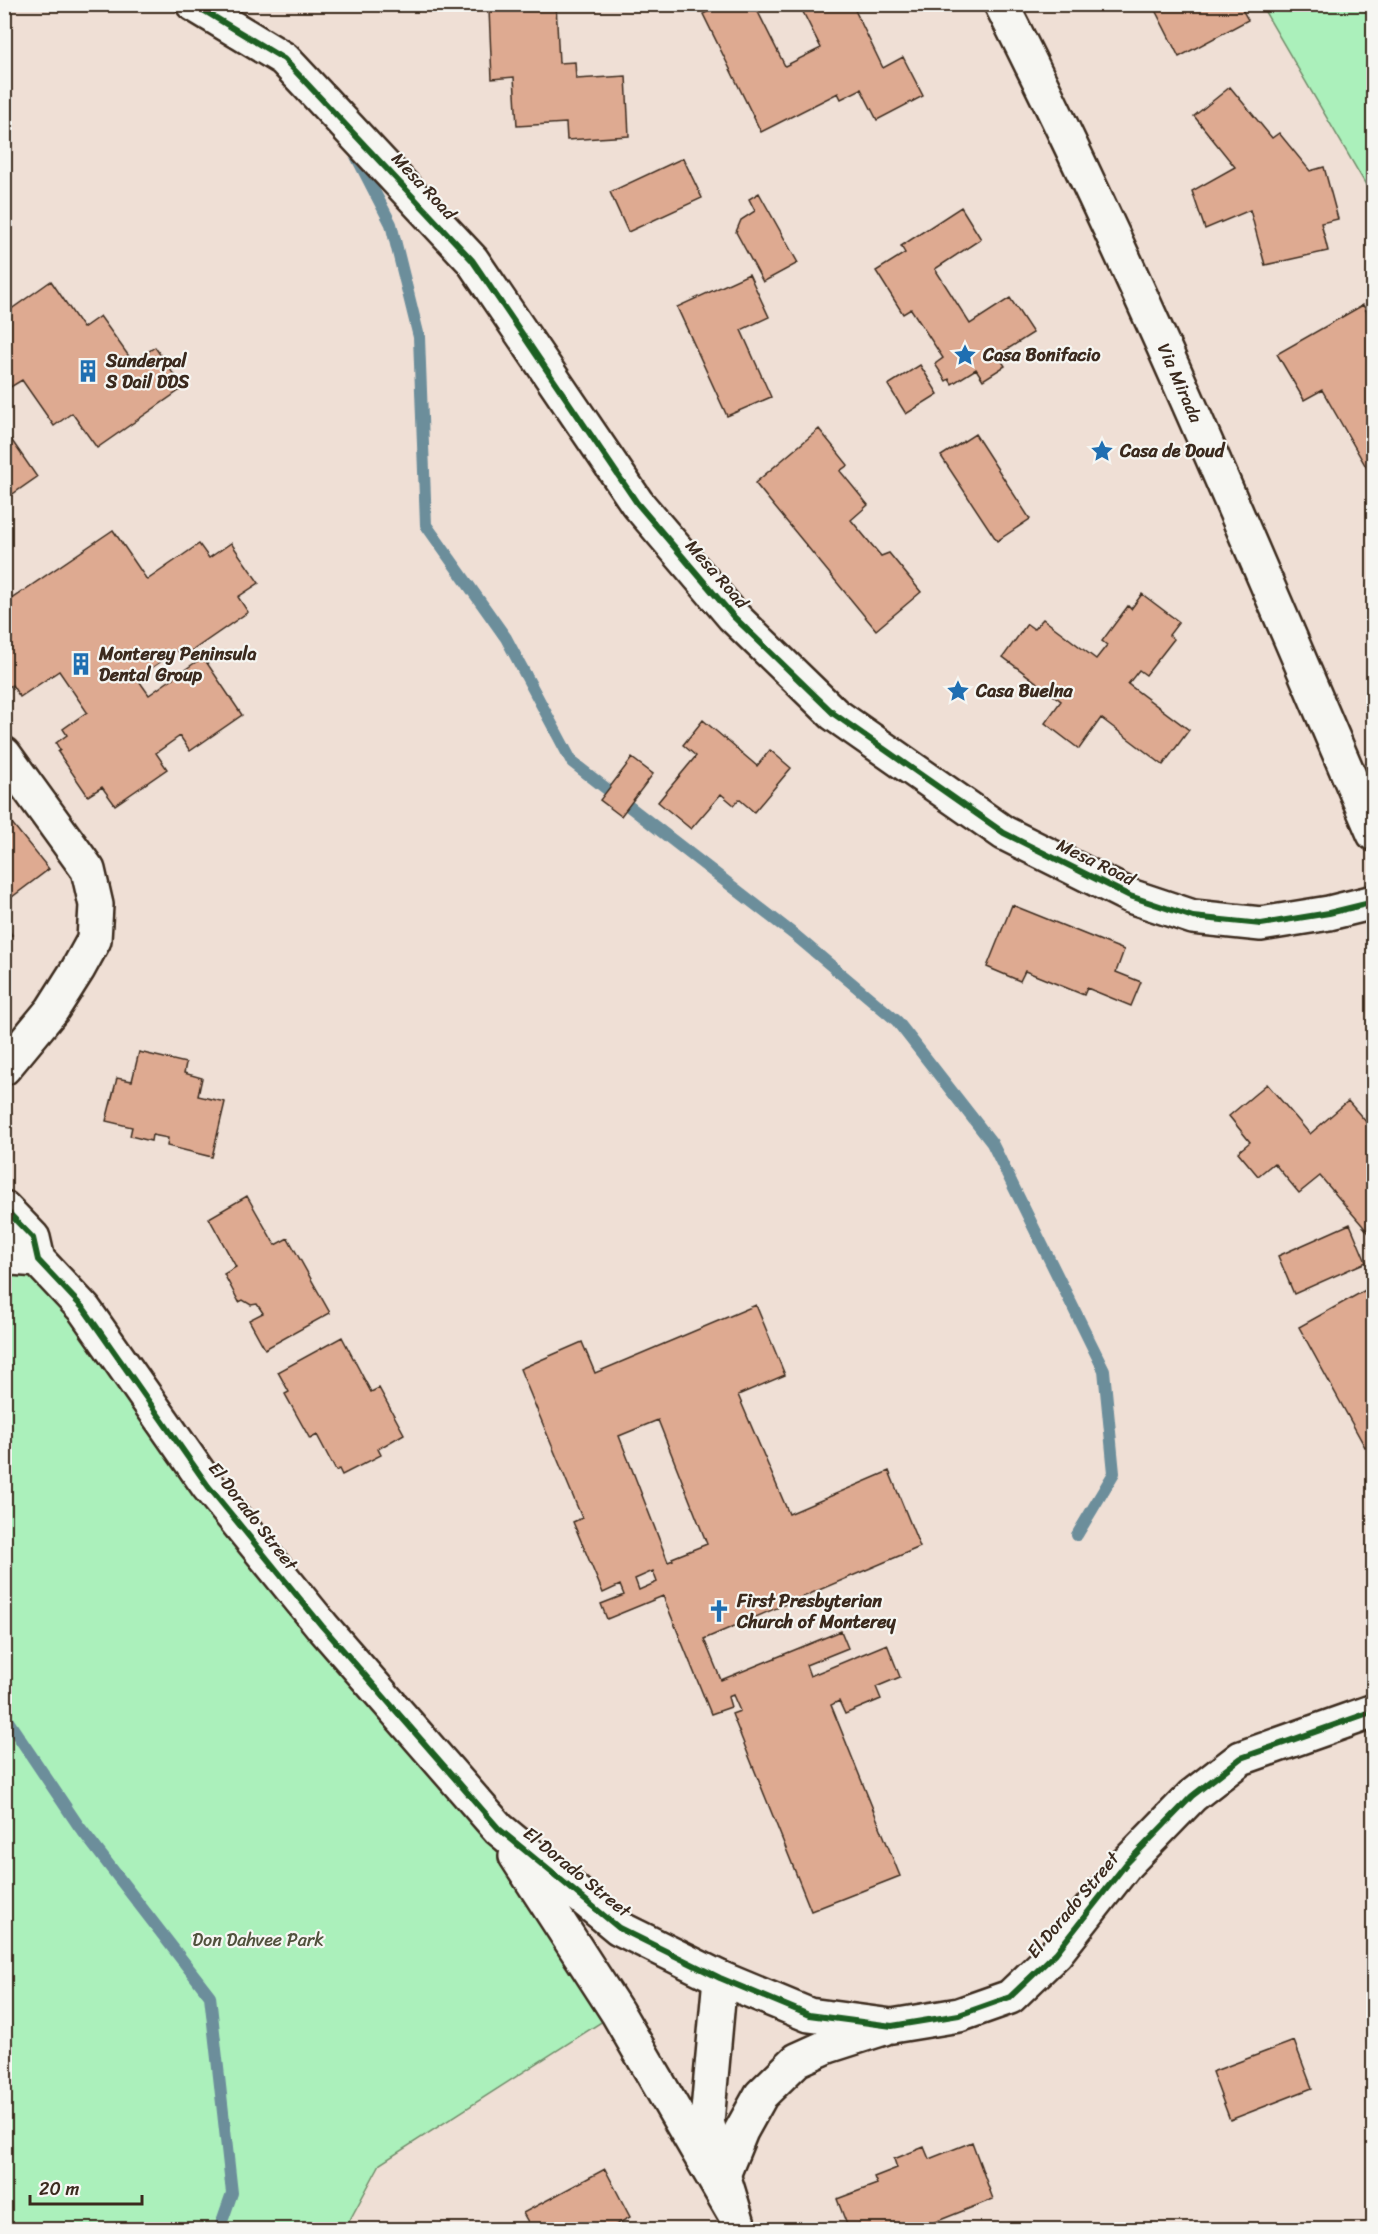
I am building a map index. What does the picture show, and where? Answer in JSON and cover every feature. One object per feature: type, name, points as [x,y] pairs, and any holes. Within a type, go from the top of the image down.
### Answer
[{"type":"street","name":"Mesa Road","points":[[193,4],[284,59],[472,260],[637,503],[733,616],[834,714],[1004,833],[1130,896],[1193,917],[1262,924],[1329,913],[1374,902]]},
{"type":"street","name":"Via Mirada","points":[[1002,4],[1058,115],[1176,372],[1374,834]]},
{"type":"street","points":[[4,754],[88,870],[96,905],[94,940],[78,969],[52,1010],[4,1068]]},
{"type":"street","name":"El Dorado Street","points":[[4,1208],[33,1238],[38,1260],[84,1309],[215,1494],[322,1626],[499,1829],[620,1928],[720,1978],[809,2014],[892,2026],[959,2015],[1010,1997],[1056,1953],[1126,1864],[1192,1796],[1241,1758],[1374,1711]]},
{"type":"street","points":[[4,1253],[12,1258],[38,1260]]},
{"type":"street","points":[[499,1829],[617,2012],[737,2221]]},
{"type":"street","points":[[720,1978],[707,2122],[737,2221]]},
{"type":"street","points":[[723,2175],[741,2131],[761,2095],[797,2060],[828,2046],[892,2026]]},
{"type":"green space","points":[[1261,5],[1373,5],[1373,197]]},
{"type":"green space","name":"Don Dahvee Park","points":[[4,1234],[13,1241],[499,1829],[617,2012],[380,2164],[345,2229],[5,2229]]},
{"type":"building","points":[[472,4],[556,4],[559,63],[575,62],[576,79],[626,76],[629,136],[567,140],[566,123],[517,126],[514,77],[492,79],[489,10],[473,11]]},
{"type":"building","points":[[723,4],[754,4],[785,66],[821,48],[799,4],[852,4],[883,68],[903,57],[923,96],[877,120],[861,89],[841,99],[838,93],[761,132],[703,14]]},
{"type":"building","points":[[1152,4],[1239,4],[1248,20],[1179,57]]},
{"type":"building","points":[[1230,87],[1272,138],[1279,133],[1310,171],[1324,167],[1338,219],[1321,223],[1328,251],[1265,265],[1250,210],[1205,229],[1192,191],[1235,167],[1194,116]]},
{"type":"building","points":[[683,158],[702,198],[628,232],[610,192]]},
{"type":"building","points":[[759,193],[798,263],[763,282],[736,232],[741,220],[755,211],[749,199]]},
{"type":"building","points":[[961,207],[981,239],[935,269],[970,324],[1010,298],[1033,333],[998,355],[1005,366],[983,380],[976,369],[952,384],[949,379],[946,381],[935,364],[943,358],[911,309],[903,314],[876,271],[905,253],[901,246]]},
{"type":"building","points":[[749,274],[769,317],[741,330],[771,397],[727,416],[677,307]]},
{"type":"building","name":"Sunderpal S Dail DDS","points":[[51,281],[83,328],[100,316],[133,362],[155,347],[183,388],[97,448],[72,413],[54,426],[22,380],[4,391],[4,309],[7,312]]},
{"type":"building","points":[[1363,305],[1374,324],[1372,477],[1322,390],[1304,400],[1277,354]]},
{"type":"building","points":[[920,365],[938,394],[906,414],[888,385]]},
{"type":"building","points":[[819,429],[848,465],[840,471],[868,505],[851,520],[881,556],[889,553],[921,592],[876,630],[755,483]]},
{"type":"building","points":[[6,432],[37,477],[4,500],[4,433]]},
{"type":"building","points":[[975,434],[1030,519],[997,541],[941,456]]},
{"type":"building","name":"Monterey Peninsula Dental Group","points":[[113,530],[147,580],[199,544],[209,558],[231,543],[259,583],[238,597],[248,612],[183,657],[178,650],[137,678],[149,695],[203,657],[242,715],[190,751],[180,736],[156,753],[167,769],[115,805],[102,787],[88,796],[58,752],[60,750],[56,743],[67,735],[63,729],[87,712],[59,671],[20,697],[12,685],[9,687],[4,681],[4,604]]},
{"type":"building","points":[[1142,594],[1179,622],[1169,635],[1174,639],[1146,675],[1139,670],[1128,684],[1189,730],[1163,765],[1101,718],[1079,749],[1045,723],[1061,701],[1003,657],[1027,624],[1034,629],[1043,619],[1096,659],[1107,645],[1102,641],[1128,606],[1131,609]]},
{"type":"building","points":[[703,720],[757,766],[770,750],[791,768],[754,812],[739,799],[734,805],[721,794],[691,829],[658,802],[696,756],[683,745]]},
{"type":"building","points":[[632,758],[653,774],[621,816],[600,800]]},
{"type":"building","points":[[11,822],[49,869],[4,903],[4,827]]},
{"type":"building","points":[[1012,905],[1124,950],[1116,972],[1141,982],[1131,1006],[1087,988],[1084,995],[1025,971],[1020,981],[987,967]]},
{"type":"building","points":[[4,923],[12,935],[4,940]]},
{"type":"building","points":[[139,1052],[186,1063],[184,1073],[202,1078],[198,1096],[225,1102],[212,1157],[167,1146],[168,1138],[152,1135],[151,1141],[130,1136],[132,1127],[106,1121],[117,1078],[132,1081]]},
{"type":"building","points":[[1267,1084],[1310,1134],[1348,1101],[1374,1131],[1374,1239],[1320,1176],[1299,1193],[1274,1163],[1258,1176],[1238,1152],[1250,1142],[1229,1116]]},
{"type":"building","points":[[247,1196],[275,1245],[288,1238],[330,1313],[265,1349],[249,1320],[263,1313],[257,1304],[251,1305],[243,1300],[239,1302],[224,1274],[236,1267],[209,1218]]},
{"type":"building","points":[[1350,1224],[1366,1262],[1294,1294],[1278,1256]]},
{"type":"building","points":[[1369,1288],[1374,1296],[1374,1442],[1365,1447],[1299,1327]]},
{"type":"building","name":"First Presbyterian Church of Monterey","points":[[756,1305],[785,1375],[738,1395],[789,1514],[889,1471],[920,1547],[704,1639],[721,1680],[841,1631],[848,1648],[806,1665],[810,1676],[887,1644],[900,1677],[876,1687],[881,1699],[845,1714],[839,1701],[831,1705],[900,1876],[811,1911],[732,1714],[740,1711],[733,1695],[728,1697],[731,1707],[711,1714],[663,1596],[607,1619],[601,1604],[624,1595],[620,1585],[603,1593],[573,1522],[582,1518],[520,1369],[582,1342],[595,1373]],"holes":[[[658,1420],[707,1544],[672,1558],[673,1560],[668,1562],[619,1436]],[[653,1571],[657,1582],[639,1590],[635,1579]]]},
{"type":"building","points":[[342,1337],[371,1392],[379,1388],[404,1434],[378,1449],[381,1455],[342,1475],[339,1469],[336,1471],[317,1435],[310,1439],[285,1394],[289,1392],[278,1372]]},
{"type":"building","points":[[1294,2041],[1312,2088],[1230,2120],[1212,2072]]},
{"type":"building","points":[[972,2142],[993,2199],[915,2230],[899,2228],[849,2230],[837,2199],[877,2184],[874,2177],[897,2168],[894,2159],[924,2147],[929,2159]]},
{"type":"building","points":[[605,2169],[630,2217],[607,2230],[537,2230],[536,2227],[532,2229],[523,2213]]},
{"type":"waterway","points":[[354,152],[391,224],[419,337],[426,525],[506,638],[572,762],[796,936],[897,1021],[992,1143],[1104,1370],[1114,1473],[1077,1535]]},
{"type":"waterway","points":[[4,1715],[78,1825],[210,1996],[232,2193],[219,2230]]},
{"type":"cycle path","points":[[193,4],[284,59],[472,260],[637,503],[733,616],[834,714],[1004,833],[1130,896],[1193,917],[1261,924],[1329,913],[1374,902]]},
{"type":"cycle path","points":[[4,1208],[33,1238],[38,1260],[84,1309],[208,1486],[322,1626],[499,1829],[619,1928],[720,1978],[809,2015],[892,2026],[959,2015],[1010,1997],[1056,1953],[1126,1864],[1192,1796],[1241,1758],[1374,1711]]},
{"type":"place","name":"Casa Bonifacio","points":[[965,355]]},
{"type":"place","name":"Sunderpal S Dail DDS","points":[[88,371]]},
{"type":"place","name":"Casa de Doud","points":[[1102,451]]},
{"type":"place","name":"Monterey Peninsula Dental Group","points":[[81,664]]},
{"type":"place","name":"Casa Buelna","points":[[958,691]]},
{"type":"place","name":"First Presbyterian Church of Monterey","points":[[719,1611]]}]
